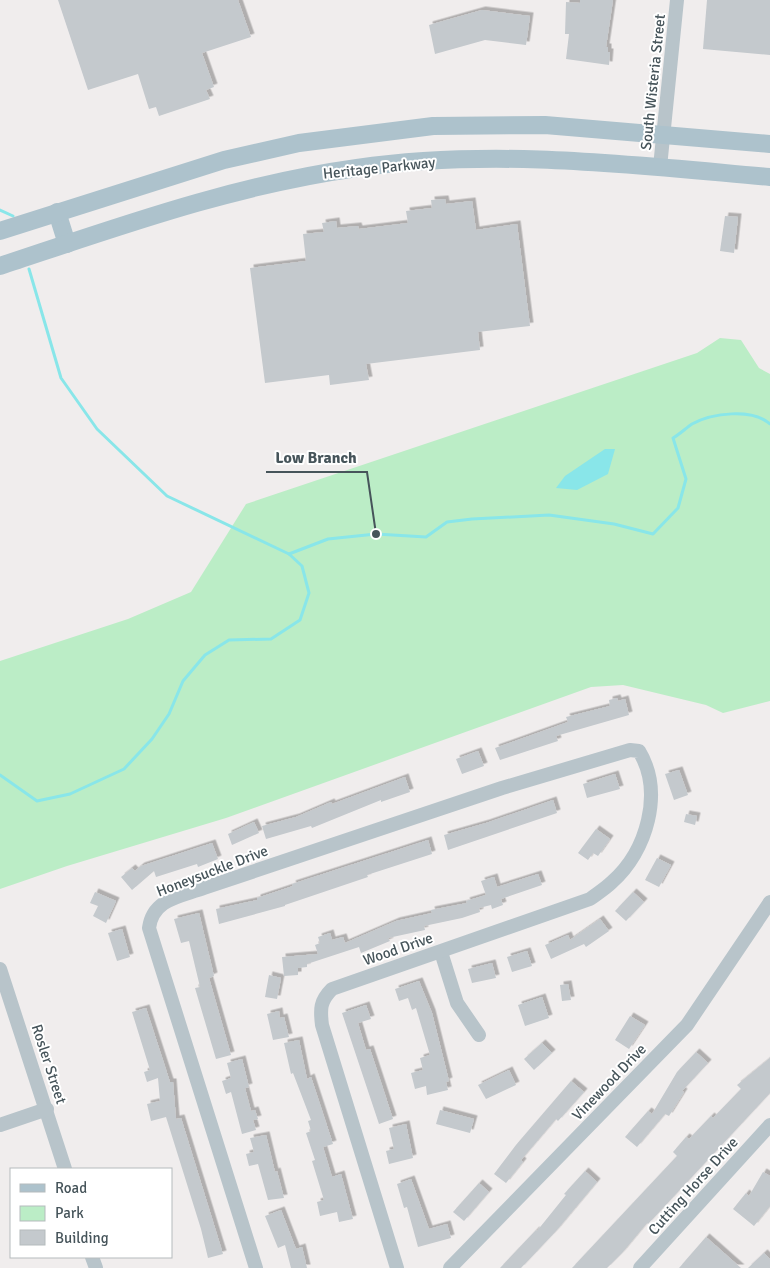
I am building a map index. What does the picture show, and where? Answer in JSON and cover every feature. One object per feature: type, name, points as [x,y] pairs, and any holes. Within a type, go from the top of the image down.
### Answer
[{"type":"main road","points":[[0,230],[224,160],[299,143],[433,126],[487,124],[564,126],[770,144]]},
{"type":"main road","name":"Heritage Parkway","points":[[0,266],[186,206],[247,189],[359,168],[499,158],[660,167],[770,177]]},
{"type":"main road","points":[[57,212],[67,244]]},
{"type":"street","name":"South Wisteria Street","points":[[660,167],[677,0]]},
{"type":"street","name":"Honeysuckle Drive","points":[[256,1268],[150,928],[151,915],[161,904],[390,825],[511,785],[630,750],[639,751]]},
{"type":"street","name":"Wood Drive","points":[[396,1268],[322,1025],[320,1008],[323,998],[332,989],[590,899],[613,882],[636,852],[649,814],[652,788],[647,764],[639,751]]},
{"type":"street","name":"Vinewood Drive","points":[[450,1268],[686,1025],[770,902]]},
{"type":"street","points":[[441,952],[457,1003],[479,1035]]},
{"type":"street","name":"Rosler Street","points":[[0,969],[65,1168]]},
{"type":"street","points":[[0,1125],[47,1109]]},
{"type":"street","name":"Cutting Horse Drive","points":[[640,1268],[770,1126]]},
{"type":"green space","points":[[720,338],[741,340],[759,368],[770,374],[770,701],[723,713],[706,705],[623,685],[591,687],[226,818],[67,866],[0,889],[0,661],[128,619],[191,592],[246,504],[697,353]]},
{"type":"water","points":[[605,449],[615,449],[608,474],[577,490],[556,488],[565,476]]},
{"type":"building","points":[[58,0],[238,0],[251,37],[202,53],[214,87],[206,90],[210,99],[159,116],[156,107],[149,109],[138,74],[88,90]]},
{"type":"building","points":[[580,0],[613,0],[606,47],[608,47],[608,52],[610,52],[609,65],[566,59],[569,34],[565,34],[566,2],[580,3]]},
{"type":"building","points":[[707,0],[770,0],[770,55],[703,49]]},
{"type":"building","points":[[482,10],[530,16],[526,45],[485,40],[435,54],[429,25]]},
{"type":"building","points":[[445,199],[446,204],[472,201],[476,230],[517,224],[530,326],[478,332],[480,350],[366,364],[369,380],[330,385],[329,375],[265,383],[250,268],[306,261],[303,234],[324,232],[322,223],[336,221],[337,228],[358,226],[359,229],[408,223],[406,211],[432,208],[431,200]]},
{"type":"building","points":[[725,216],[738,217],[734,253],[720,251]]},
{"type":"building","points":[[617,698],[618,701],[625,699],[629,715],[556,736],[558,741],[500,760],[495,748],[568,722],[566,717],[610,706],[609,700]]},
{"type":"building","points":[[478,751],[484,766],[462,774],[456,759]]},
{"type":"building","points":[[679,770],[688,795],[674,800],[665,774]]},
{"type":"building","points":[[615,774],[620,789],[587,798],[583,784]]},
{"type":"building","points":[[405,777],[410,792],[381,802],[381,800],[312,828],[311,826],[266,839],[262,826],[296,817],[331,802],[332,804]]},
{"type":"building","points":[[553,800],[557,813],[448,850],[444,835]]},
{"type":"building","points":[[686,814],[697,816],[695,825],[684,822]]},
{"type":"building","points":[[254,822],[259,833],[232,845],[228,834]]},
{"type":"building","points":[[596,829],[610,839],[598,856],[593,853],[588,860],[578,853]]},
{"type":"building","points":[[428,840],[432,854],[367,875],[368,877],[285,906],[219,924],[216,909],[257,900],[257,898],[293,886],[292,884]]},
{"type":"building","points":[[212,843],[218,859],[198,867],[197,864],[156,877],[154,871],[132,890],[121,877],[132,868],[135,871],[141,866]]},
{"type":"building","points":[[657,858],[671,865],[659,887],[645,880]]},
{"type":"building","points":[[538,874],[542,885],[501,899],[503,905],[492,909],[491,905],[479,908],[480,912],[424,926],[425,930],[388,938],[390,941],[361,953],[359,947],[307,964],[307,967],[298,968],[298,975],[284,976],[282,957],[318,954],[315,945],[320,943],[318,937],[330,933],[332,940],[343,937],[345,943],[396,921],[432,913],[431,910],[467,903],[466,901],[486,895],[481,881],[494,877],[497,887]]},
{"type":"building","points":[[95,892],[116,901],[106,923],[93,916],[98,906],[90,903]]},
{"type":"building","points":[[633,892],[644,902],[626,921],[615,911]]},
{"type":"building","points":[[199,913],[214,976],[209,978],[231,1055],[216,1059],[195,988],[200,987],[189,941],[181,943],[174,919]]},
{"type":"building","points":[[600,919],[609,931],[586,947],[584,944],[551,959],[545,945],[568,935],[570,940]]},
{"type":"building","points":[[122,929],[130,957],[117,961],[108,933]]},
{"type":"building","points":[[527,951],[532,966],[512,972],[507,957]]},
{"type":"building","points":[[492,963],[496,978],[472,983],[468,969]]},
{"type":"building","points":[[269,975],[281,978],[277,999],[265,997]]},
{"type":"building","points":[[419,981],[432,1013],[449,1081],[446,1082],[448,1090],[427,1095],[426,1086],[415,1089],[411,1073],[423,1070],[420,1058],[430,1055],[416,1008],[412,1010],[408,998],[399,1001],[395,989]]},
{"type":"building","points":[[568,984],[571,1000],[562,1001],[560,985]]},
{"type":"building","points":[[542,997],[549,1018],[525,1026],[518,1005]]},
{"type":"building","points":[[366,1005],[371,1019],[358,1023],[366,1050],[370,1049],[393,1119],[379,1124],[342,1013]]},
{"type":"building","points":[[146,1008],[170,1082],[173,1082],[176,1119],[181,1118],[223,1254],[208,1258],[201,1229],[166,1117],[151,1121],[147,1104],[160,1101],[158,1078],[147,1082],[144,1072],[150,1070],[132,1012]]},
{"type":"building","points":[[279,1011],[280,1018],[284,1017],[289,1037],[273,1040],[267,1014]]},
{"type":"building","points":[[630,1016],[645,1025],[629,1049],[615,1040]]},
{"type":"building","points":[[299,1040],[307,1079],[311,1077],[333,1144],[323,1147],[332,1177],[341,1174],[353,1219],[339,1222],[337,1212],[320,1216],[317,1202],[324,1200],[312,1161],[315,1160],[306,1133],[311,1131],[308,1121],[311,1120],[293,1073],[291,1074],[284,1043]]},
{"type":"building","points":[[542,1043],[552,1053],[534,1070],[524,1059]]},
{"type":"building","points":[[696,1052],[708,1063],[682,1091],[684,1092],[669,1116],[665,1114],[637,1147],[625,1137],[648,1111],[652,1114],[677,1072]]},
{"type":"building","points":[[770,1058],[770,1093],[647,1223],[622,1253],[607,1268],[572,1268],[677,1156],[673,1152],[686,1137],[689,1139],[711,1116],[713,1118],[741,1089],[737,1085]]},
{"type":"building","points":[[242,1059],[249,1087],[245,1088],[251,1111],[255,1110],[258,1119],[253,1120],[256,1130],[242,1134],[231,1092],[226,1094],[222,1081],[231,1078],[227,1063]]},
{"type":"building","points":[[509,1070],[516,1085],[486,1099],[478,1085]]},
{"type":"building","points":[[571,1081],[584,1092],[558,1121],[556,1119],[521,1160],[523,1162],[506,1183],[494,1174],[516,1145]]},
{"type":"building","points":[[440,1110],[474,1119],[470,1133],[436,1124]]},
{"type":"building","points":[[406,1124],[413,1158],[389,1164],[386,1151],[394,1149],[389,1128]]},
{"type":"building","points":[[266,1135],[275,1172],[277,1171],[284,1198],[268,1200],[258,1164],[249,1166],[246,1154],[254,1152],[250,1138]]},
{"type":"building","points":[[585,1171],[597,1182],[556,1231],[521,1268],[500,1268],[537,1231],[566,1195],[564,1194]]},
{"type":"building","points":[[763,1172],[770,1176],[770,1206],[754,1226],[733,1209],[746,1193],[749,1196]]},
{"type":"building","points":[[411,1179],[429,1229],[447,1224],[451,1238],[418,1247],[407,1207],[404,1208],[397,1184]]},
{"type":"building","points":[[479,1183],[489,1192],[464,1221],[453,1212]]},
{"type":"building","points":[[281,1210],[296,1249],[302,1247],[307,1268],[291,1268],[285,1245],[278,1248],[265,1216]]},
{"type":"building","points":[[706,1237],[741,1268],[679,1268]]},
{"type":"building","points":[[764,1253],[770,1259],[770,1268],[748,1268]]},
{"type":"waterway","points":[[0,210],[13,216]]},
{"type":"waterway","points":[[29,269],[61,378],[97,429],[167,496],[289,554]]},
{"type":"waterway","points":[[0,775],[37,801],[70,794],[124,769],[152,739],[169,714],[183,681],[205,655],[229,640],[271,639],[300,620],[309,593],[302,566],[289,554],[328,539],[376,534],[426,537],[447,522],[472,519],[549,515],[614,524],[653,534],[678,508],[686,479],[673,438],[700,420],[721,415],[743,414],[762,419],[770,424]]},
{"type":"place","name":"Low Branch","points":[[376,534]]}]
